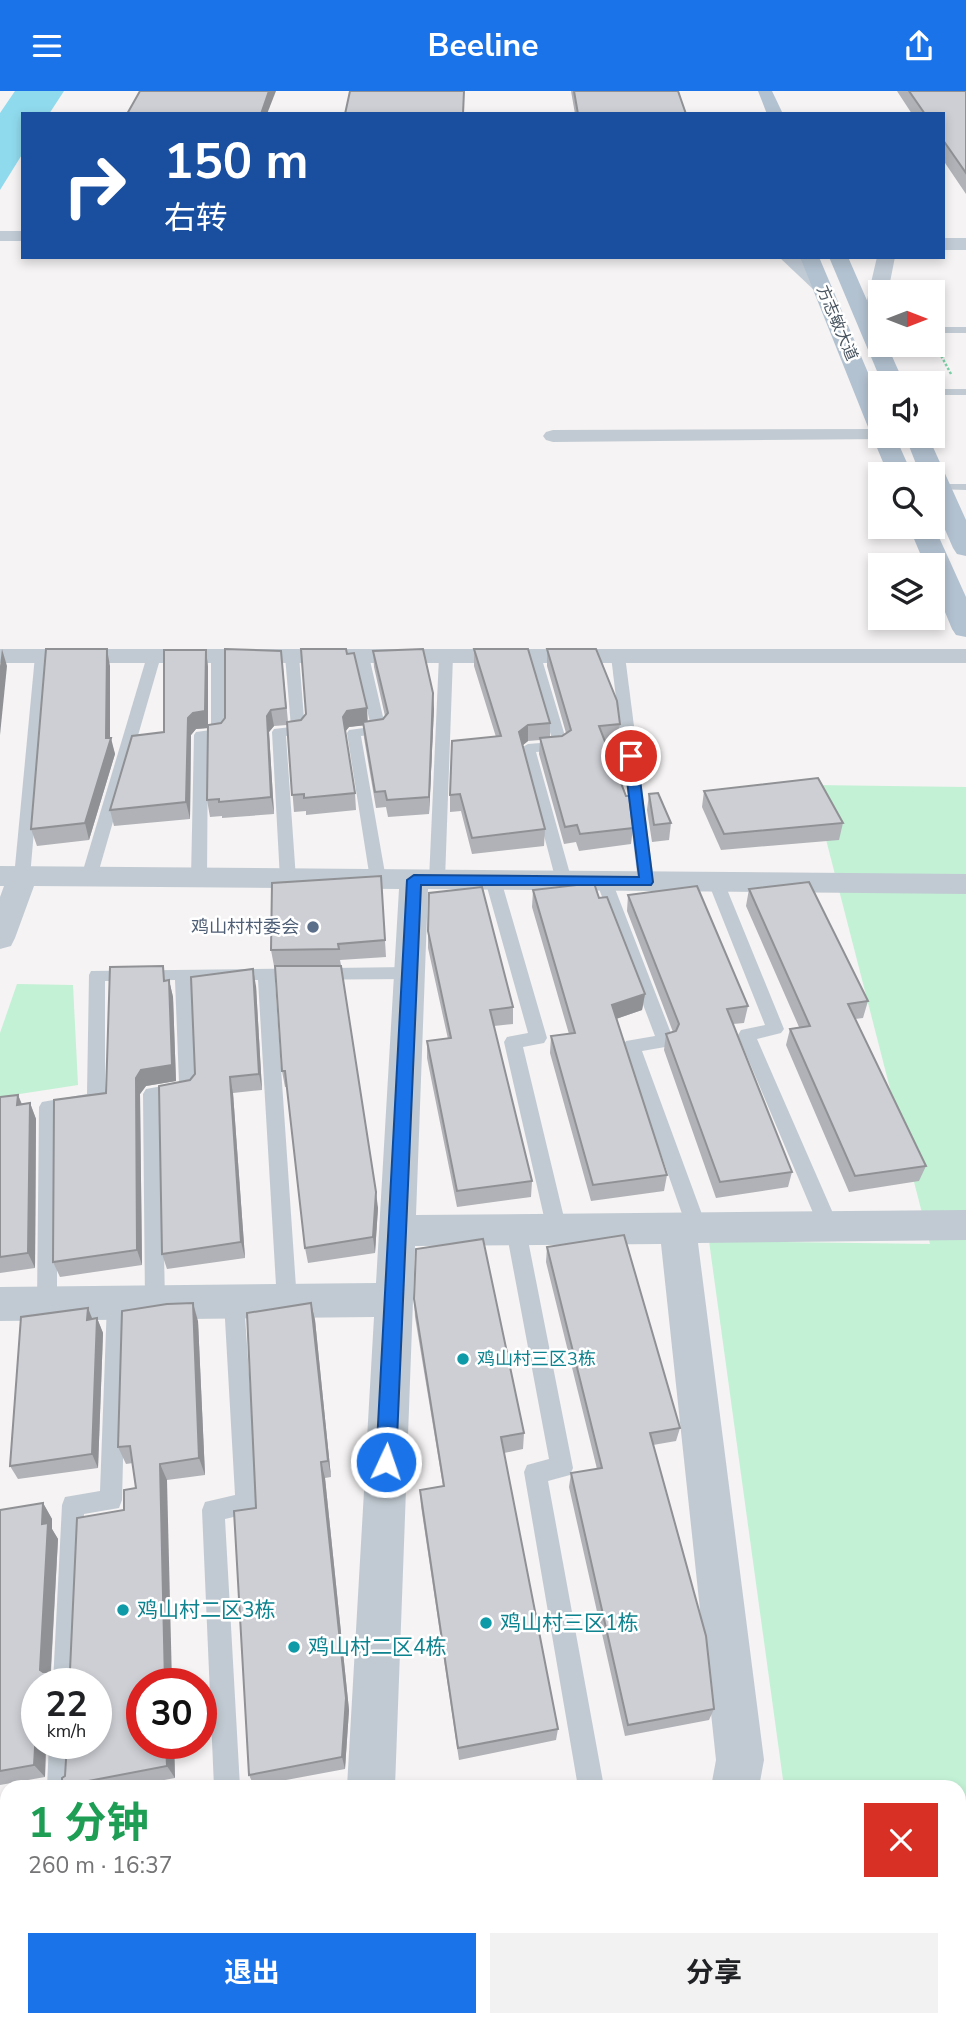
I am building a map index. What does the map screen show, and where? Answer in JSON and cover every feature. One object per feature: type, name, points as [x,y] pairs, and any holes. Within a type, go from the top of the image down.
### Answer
[{"type":"main road","points":[[765,91],[774,112]]},
{"type":"main road","points":[[0,236],[21,236]]},
{"type":"main road","points":[[945,237],[966,237]]},
{"type":"main road","points":[[0,244],[21,244]]},
{"type":"main road","points":[[945,244],[966,244]]},
{"type":"main road","points":[[790,259],[822,287]]},
{"type":"main road","name":"方志敏大道","points":[[810,259],[868,398]]},
{"type":"main road","name":"方志敏大道","points":[[839,259],[868,316]]},
{"type":"main road","points":[[883,280],[886,259]]},
{"type":"main road","points":[[945,503],[966,548]]},
{"type":"main road","points":[[927,539],[966,629]]},
{"type":"street","points":[[554,436],[868,435]]},
{"type":"street","points":[[0,656],[966,656]]},
{"type":"street","points":[[0,939],[11,876],[966,884]]},
{"type":"street","points":[[371,1780],[409,973],[410,880]]},
{"type":"street","points":[[397,1231],[966,1225]]},
{"type":"street","points":[[688,1228],[740,1760],[736,1780]]},
{"type":"street","points":[[0,1304],[393,1300]]},
{"type":"lane","points":[[945,330],[966,330]]},
{"type":"lane","points":[[945,392],[966,392]]},
{"type":"lane","points":[[945,482],[966,487]]},
{"type":"lane","points":[[11,876],[42,656]]},
{"type":"lane","points":[[89,877],[154,656]]},
{"type":"lane","points":[[199,878],[201,735],[218,734],[218,656]]},
{"type":"lane","points":[[288,879],[279,732],[298,731],[292,656]]},
{"type":"lane","points":[[362,656],[379,730],[354,733],[410,880]]},
{"type":"lane","points":[[410,880],[446,656]]},
{"type":"lane","points":[[534,656],[561,746],[528,748],[564,881]]},
{"type":"lane","points":[[618,656],[646,882]]},
{"type":"lane","points":[[493,880],[538,1038],[513,1042],[557,1230]]},
{"type":"lane","points":[[604,881],[664,1041],[632,1046],[688,1228]]},
{"type":"lane","points":[[716,882],[775,1029],[747,1035],[829,1227]]},
{"type":"lane","points":[[47,1304],[48,1107],[96,1100],[97,975],[409,973]]},
{"type":"lane","points":[[266,974],[287,1302]]},
{"type":"lane","points":[[155,1303],[152,1094],[188,1089],[183,975]]},
{"type":"lane","points":[[516,1230],[562,1468],[535,1472],[591,1780]]},
{"type":"lane","points":[[227,1780],[213,1510],[247,1504],[234,1302]]},
{"type":"lane","points":[[66,1668],[74,1505],[111,1500],[117,1303]]},
{"type":"lane","points":[[60,1780],[61,1759]]},
{"type":"green space","points":[[812,785],[966,787],[966,1780],[783,1780],[709,1241],[930,1244]]},
{"type":"green space","points":[[17,984],[73,985],[78,1085],[0,1097],[0,1033]]},
{"type":"water","points":[[15,91],[64,91],[50,112],[21,112],[21,156],[0,190],[0,113]]},
{"type":"building","points":[[140,91],[269,91],[262,112],[128,112]]},
{"type":"building","points":[[350,91],[464,91],[463,112],[345,112]]},
{"type":"building","points":[[574,91],[678,91],[685,112],[578,112]]},
{"type":"building","points":[[909,91],[966,91],[966,173],[945,143],[945,112],[924,112]]},
{"type":"building","points":[[46,649],[107,649],[106,738],[111,738],[85,823],[31,829]]},
{"type":"building","points":[[225,649],[281,651],[286,708],[271,710],[267,716],[271,797],[219,802],[219,799],[207,800],[208,725],[221,723],[225,718]]},
{"type":"building","points":[[301,649],[346,649],[347,654],[354,653],[367,708],[347,711],[343,717],[355,793],[304,798],[304,794],[292,795],[287,722],[301,720],[306,714]]},
{"type":"building","points":[[423,649],[433,693],[429,797],[387,800],[385,791],[375,792],[363,722],[383,719],[388,713],[373,651]]},
{"type":"building","points":[[474,649],[528,649],[550,723],[528,725],[519,732],[545,829],[472,838],[460,794],[450,795],[452,741],[501,736]]},
{"type":"building","points":[[547,649],[596,649],[617,701],[620,724],[599,726],[626,796],[629,796],[633,828],[580,834],[577,825],[565,827],[540,738],[562,736],[571,730]]},
{"type":"building","points":[[164,650],[206,650],[205,711],[193,713],[188,718],[186,802],[110,810],[132,736],[164,732]]},
{"type":"building","points":[[818,778],[843,823],[724,834],[704,791]]},
{"type":"building","points":[[658,793],[671,823],[654,825],[649,794]]},
{"type":"building","points":[[381,876],[385,940],[338,944],[339,949],[271,950],[272,883]]},
{"type":"building","points":[[809,882],[868,1001],[848,1004],[926,1166],[855,1176],[790,1029],[810,1026],[749,889]]},
{"type":"building","points":[[594,883],[599,898],[607,897],[645,994],[612,1005],[667,1175],[593,1185],[551,1036],[575,1033],[533,890]]},
{"type":"building","points":[[697,886],[748,1006],[727,1009],[792,1172],[720,1182],[666,1034],[676,1031],[679,1024],[628,895]]},
{"type":"building","points":[[482,887],[513,1007],[490,1010],[532,1181],[457,1191],[427,1041],[451,1038],[428,931],[429,893]]},
{"type":"building","points":[[163,966],[164,981],[169,980],[172,1065],[141,1070],[136,1078],[137,1250],[53,1262],[54,1100],[106,1093],[110,967]]},
{"type":"building","points":[[275,966],[341,966],[376,1192],[373,1237],[305,1248],[285,1071],[282,1071]]},
{"type":"building","points":[[253,969],[259,1074],[230,1077],[241,1242],[162,1254],[159,1086],[190,1080],[195,1074],[191,977]]},
{"type":"building","points":[[18,1095],[17,1105],[30,1103],[28,1253],[0,1257],[0,1097]]},
{"type":"building","points":[[624,1235],[680,1428],[650,1433],[706,1636],[714,1709],[628,1725],[571,1473],[602,1468],[547,1247]]},
{"type":"building","points":[[483,1239],[524,1433],[501,1437],[558,1729],[458,1748],[420,1490],[444,1486],[414,1299],[416,1249]]},
{"type":"building","points":[[193,1303],[199,1458],[160,1464],[165,1668],[126,1668],[126,1759],[167,1759],[167,1766],[94,1780],[62,1780],[65,1776],[66,1759],[112,1759],[112,1668],[70,1668],[77,1518],[124,1510],[124,1490],[136,1488],[130,1446],[118,1447],[122,1311]]},
{"type":"building","points":[[311,1303],[328,1461],[321,1462],[346,1698],[342,1757],[249,1775],[234,1511],[256,1508],[247,1313]]},
{"type":"building","points":[[88,1308],[87,1320],[97,1318],[92,1454],[10,1466],[21,1317]]},
{"type":"building","points":[[43,1503],[42,1524],[48,1523],[40,1668],[21,1668],[21,1759],[34,1759],[34,1765],[0,1771],[0,1510]]},
{"type":"place","name":"鸡山村村委会","points":[[313,927]]},
{"type":"place","name":"鸡山村三区3栋","points":[[463,1359]]},
{"type":"place","name":"鸡山村二区3栋","points":[[123,1610]]},
{"type":"place","name":"鸡山村三区1栋","points":[[486,1623]]},
{"type":"place","name":"鸡山村二区4栋","points":[[294,1647]]},
{"type":"route","points":[[386,1462],[414,880],[646,882],[631,756]]}]
